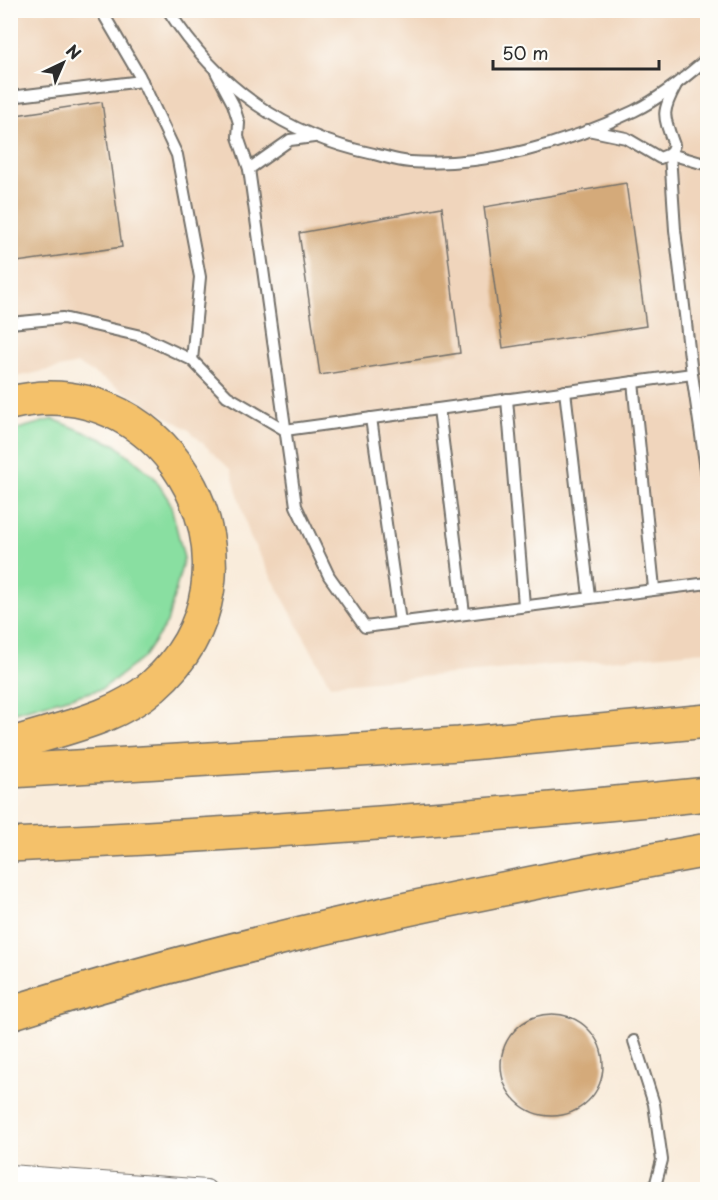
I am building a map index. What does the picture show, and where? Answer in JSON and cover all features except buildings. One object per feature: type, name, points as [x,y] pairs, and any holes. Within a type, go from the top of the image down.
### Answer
[{"type":"highway","points":[[10,403],[45,398],[80,402],[106,410],[141,429],[172,459],[192,489],[206,525],[211,556],[209,587],[198,623],[183,651],[154,685],[112,712],[10,745]]},
{"type":"highway","points":[[10,771],[459,744],[708,721]]},
{"type":"highway","points":[[10,845],[197,836],[422,821],[708,794]]},
{"type":"highway","points":[[10,1013],[81,991],[373,917],[708,850]]},
{"type":"street","points":[[10,1175],[99,1186],[206,1190]]},
{"type":"lane","points":[[101,10],[142,81],[177,155],[200,277],[192,360]]},
{"type":"lane","points":[[168,10],[205,62],[248,101],[295,128],[347,149],[409,162],[467,160],[530,150],[635,111],[676,84],[708,58]]},
{"type":"lane","points":[[216,72],[233,104],[238,123],[238,137],[249,169],[296,506],[329,576],[365,627],[708,582]]},
{"type":"lane","points":[[10,97],[142,81]]},
{"type":"lane","points":[[676,84],[664,108],[666,123],[674,145],[670,154],[675,230],[708,483]]},
{"type":"lane","points":[[587,130],[626,138],[660,158],[670,154],[708,165]]},
{"type":"lane","points":[[249,169],[290,140],[317,137]]},
{"type":"lane","points":[[10,323],[63,318],[141,336],[192,360],[226,396],[285,430],[692,374]]},
{"type":"lane","points":[[633,382],[654,588]]},
{"type":"lane","points":[[565,391],[589,596]]},
{"type":"lane","points":[[507,399],[524,605]]},
{"type":"lane","points":[[438,409],[464,613]]},
{"type":"lane","points":[[371,418],[400,622]]},
{"type":"lane","points":[[634,1041],[654,1104],[662,1160],[654,1190]]},
{"type":"shaded area","points":[[11,11],[707,11],[707,651],[330,685],[250,537],[231,470],[189,430],[78,364],[11,378]]},
{"type":"green space","points":[[53,419],[116,445],[154,477],[170,502],[184,558],[167,623],[143,658],[102,689],[11,713],[11,431]]}]
